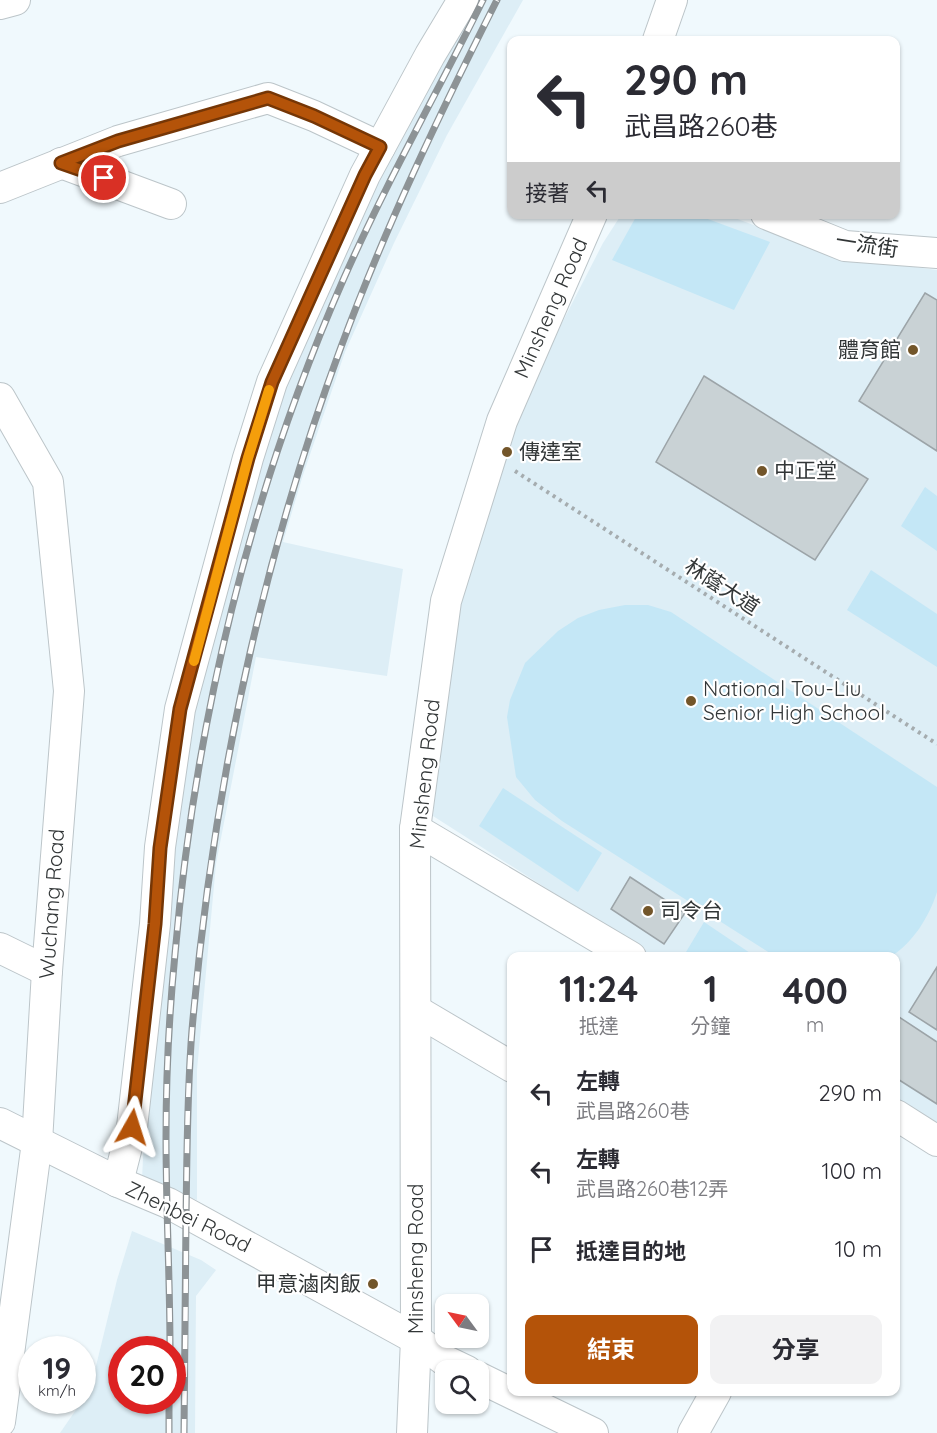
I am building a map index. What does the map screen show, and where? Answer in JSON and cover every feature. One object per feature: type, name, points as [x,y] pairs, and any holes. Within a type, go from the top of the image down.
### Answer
[{"type":"street","points":[[0,4],[15,0]]},
{"type":"street","points":[[118,1182],[132,1127],[155,924],[160,848],[180,709],[248,458],[272,382],[365,175],[430,55],[463,0]]},
{"type":"street","points":[[659,36],[672,0]]},
{"type":"street","points":[[0,188],[118,141],[268,98],[314,116],[380,147]]},
{"type":"street","points":[[61,163],[171,204]]},
{"type":"street","name":"Minsheng Road","points":[[412,1433],[416,1339],[415,828],[446,601],[502,421],[590,219]]},
{"type":"street","name":"一流街","points":[[778,219],[845,246],[937,253]]},
{"type":"street","name":"Wuchang Road","points":[[0,398],[48,482],[69,691],[47,970],[37,1142],[0,1422]]},
{"type":"street","points":[[415,828],[624,952]]},
{"type":"street","points":[[0,948],[47,970]]},
{"type":"street","points":[[417,1011],[507,1063]]},
{"type":"street","points":[[900,1118],[937,1141]]},
{"type":"street","name":"Zhenbei Road","points":[[0,1123],[118,1182],[168,1203],[416,1339],[444,1360]]},
{"type":"street","points":[[489,1382],[507,1391]]},
{"type":"street","points":[[517,1396],[593,1433]]},
{"type":"street","points":[[693,1433],[714,1396]]},
{"type":"path","name":"林蔭大道","points":[[491,456],[937,744]]},
{"type":"shaded area","points":[[447,0],[523,0],[447,135],[394,243],[345,352],[283,542],[403,569],[387,676],[256,657],[216,864],[197,1070],[197,1200],[142,1179],[150,1018],[187,718],[267,419]]},
{"type":"shaded area","name":"National Tou-Liu Senior High School","points":[[618,219],[738,219],[839,257],[937,270],[937,1138],[900,1114],[900,952],[646,952],[433,816],[456,585],[505,434],[603,243]]},
{"type":"shaded area","points":[[635,219],[708,219],[770,242],[734,310],[612,260]]},
{"type":"shaded area","points":[[925,487],[937,496],[937,551],[901,526]]},
{"type":"shaded area","points":[[871,570],[937,614],[937,667],[847,610]]},
{"type":"shaded area","points":[[625,605],[648,605],[671,612],[937,787],[937,892],[930,911],[906,944],[897,952],[768,952],[562,821],[535,800],[516,777],[507,717],[510,700],[525,663],[558,631],[578,618],[599,610]]},
{"type":"shaded area","points":[[503,788],[602,853],[578,892],[479,826]]},
{"type":"shaded area","points":[[704,922],[749,952],[686,952]]},
{"type":"shaded area","points":[[132,1231],[201,1260],[216,1270],[196,1296],[195,1433],[60,1433],[73,1414],[96,1414],[96,1366],[117,1280]]},
{"type":"building","name":"體育館","points":[[925,293],[937,300],[937,451],[859,401]]},
{"type":"building","name":"中正堂","points":[[704,376],[868,479],[815,560],[656,462]]},
{"type":"building","name":"司令台","points":[[630,877],[685,913],[664,944],[611,909]]},
{"type":"building","points":[[937,967],[937,1030],[909,1012]]},
{"type":"building","points":[[900,1018],[937,1042],[937,1104],[900,1081]]},
{"type":"railway","points":[[170,1336],[166,1115],[173,977],[184,867],[197,781],[212,695],[232,609],[254,525],[281,441],[344,278],[483,0]]},
{"type":"railway","points":[[184,1433],[187,1147],[192,1030],[212,856],[243,684],[286,514],[341,347],[414,171],[497,0]]},
{"type":"railway","points":[[169,1414],[169,1433]]},
{"type":"slow traffic","points":[[194,661],[248,458],[269,390]]},
{"type":"place","name":"體育館","points":[[913,350]]},
{"type":"place","name":"傳達室","points":[[507,452]]},
{"type":"place","name":"中正堂","points":[[762,471]]},
{"type":"place","name":"National Tou-Liu Senior High School","points":[[691,701]]},
{"type":"place","name":"司令台","points":[[648,911]]},
{"type":"place","name":"甲意滷肉飯","points":[[373,1284]]},
{"type":"route","points":[[104,178],[61,163],[118,141],[268,98],[314,116],[380,147],[365,175],[272,382],[248,458],[180,709],[160,848],[155,924],[132,1127]]}]
